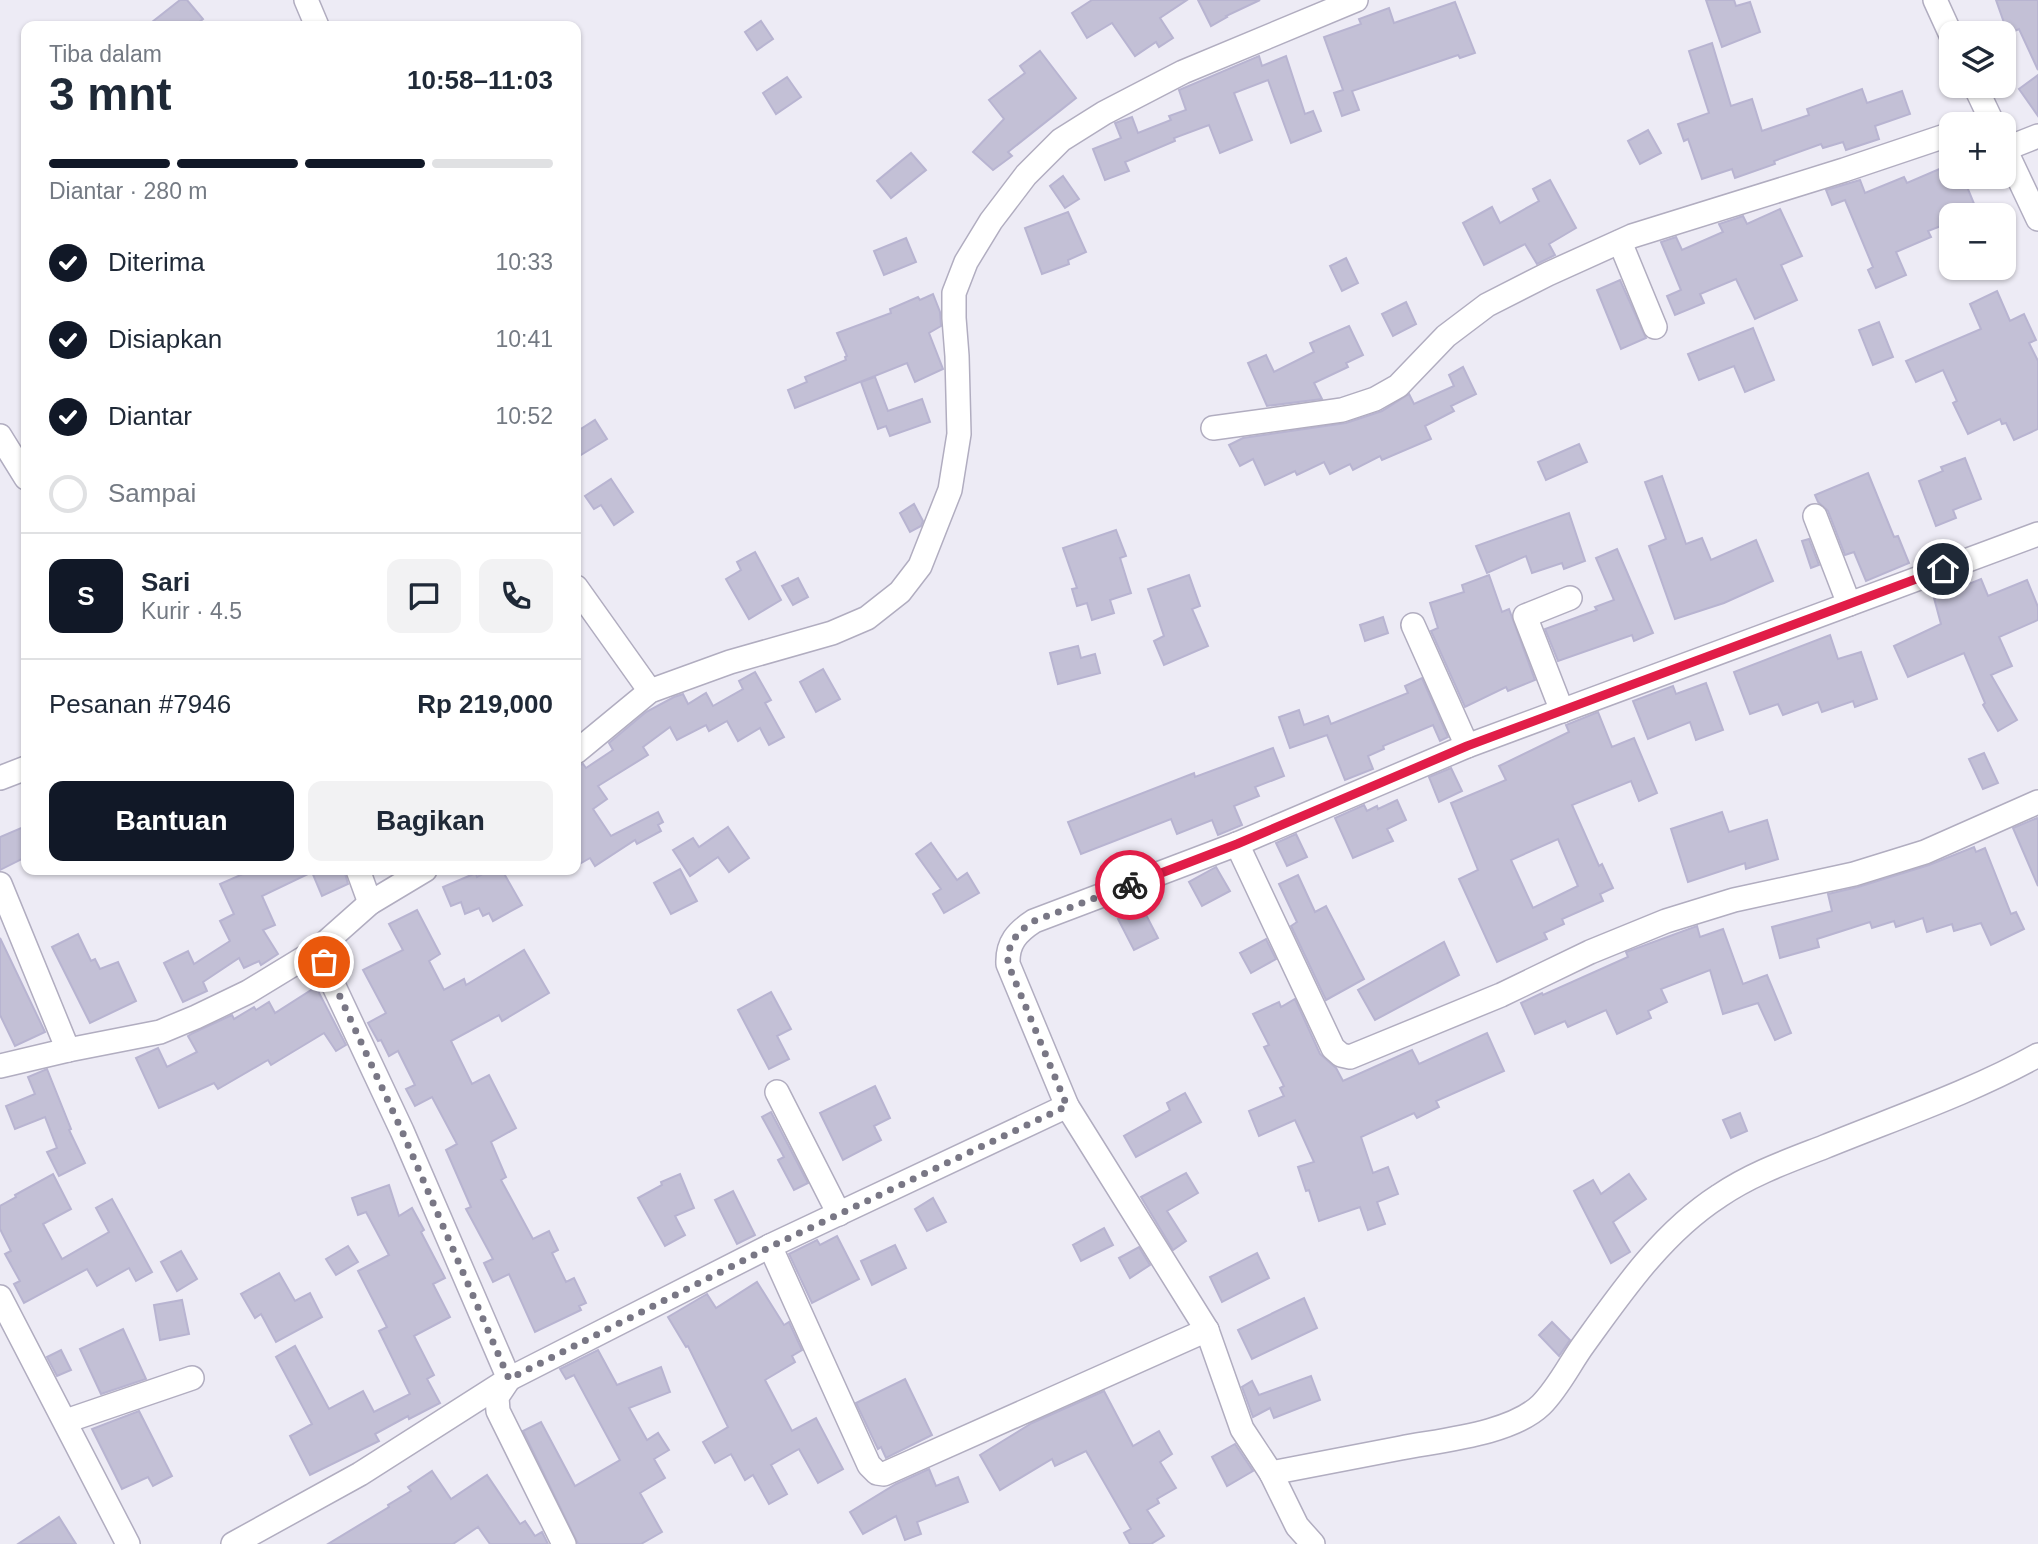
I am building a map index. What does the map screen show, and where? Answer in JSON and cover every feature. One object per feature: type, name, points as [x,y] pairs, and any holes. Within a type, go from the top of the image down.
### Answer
[{"type":"street","points":[[306,0],[315,21]]},
{"type":"street","points":[[581,748],[650,691],[718,666],[832,633],[867,618],[900,592],[920,566],[950,490],[959,434],[954,293],[966,262],[991,221],[1026,175],[1061,140],[1104,113],[1183,72],[1356,0]]},
{"type":"street","points":[[1935,0],[1945,21]]},
{"type":"street","points":[[2016,144],[2038,136]]},
{"type":"street","points":[[1213,428],[1342,410],[1375,399],[1398,386],[1446,336],[1487,306],[1620,242],[1684,218],[1939,138]]},
{"type":"street","points":[[2016,173],[2038,219]]},
{"type":"street","points":[[1620,242],[1655,327]]},
{"type":"street","points":[[0,436],[21,470]]},
{"type":"street","points":[[1815,516],[1849,604]]},
{"type":"street","points":[[1313,1544],[1297,1527],[1271,1473],[1242,1429],[1207,1331],[1067,1106],[1008,964],[1007,950],[1013,939],[1021,929],[1034,921],[1237,844],[1467,746],[2038,534]]},
{"type":"street","points":[[581,594],[650,691]]},
{"type":"street","points":[[1562,711],[1525,616],[1570,598]]},
{"type":"street","points":[[1413,625],[1467,746]]},
{"type":"street","points":[[0,778],[21,770]]},
{"type":"street","points":[[1237,844],[1333,1048],[1341,1055],[1350,1057],[1489,1000],[1590,952],[1666,921],[1734,900],[1854,874],[1925,852],[2038,802]]},
{"type":"street","points":[[360,875],[370,903]]},
{"type":"street","points":[[0,1066],[159,1032],[248,992],[317,950],[370,903],[417,875]]},
{"type":"street","points":[[0,884],[68,1050]]},
{"type":"street","points":[[317,950],[402,1131],[509,1379]]},
{"type":"street","points":[[1271,1473],[1458,1437],[1499,1427],[1524,1416],[1541,1406],[1645,1262],[1676,1228],[1717,1197],[1753,1175],[1967,1088],[2038,1055]]},
{"type":"street","points":[[777,1092],[839,1214]]},
{"type":"street","points":[[233,1544],[360,1474],[509,1379],[770,1247],[1067,1106]]},
{"type":"street","points":[[770,1247],[869,1465],[877,1473],[884,1474],[1207,1331]]},
{"type":"street","points":[[0,1297],[128,1544]]},
{"type":"street","points":[[66,1421],[192,1378]]},
{"type":"street","points":[[509,1379],[497,1397],[498,1411],[564,1544]]},
{"type":"building","points":[[180,0],[187,0],[203,19],[200,21],[153,21]]},
{"type":"building","points":[[1092,0],[1187,0],[1160,18],[1173,38],[1159,47],[1156,42],[1135,56],[1112,23],[1087,38],[1072,13]]},
{"type":"building","points":[[1198,0],[1260,0],[1211,26]]},
{"type":"building","points":[[1706,0],[1734,0],[1736,6],[1750,2],[1760,32],[1722,47]]},
{"type":"building","points":[[1996,0],[2038,0],[2038,70],[2019,29],[2016,30],[2016,21],[2003,21]]},
{"type":"building","points":[[1455,2],[1475,53],[1460,58],[1458,55],[1352,91],[1359,110],[1342,116],[1334,93],[1343,90],[1324,37],[1361,24],[1359,19],[1389,8],[1394,23]]},
{"type":"building","points":[[761,21],[773,39],[757,50],[745,32]]},
{"type":"building","points":[[1712,43],[1731,106],[1752,99],[1762,131],[1809,115],[1807,109],[1862,89],[1867,103],[1902,91],[1910,114],[1875,126],[1879,139],[1846,150],[1843,142],[1823,148],[1821,144],[1735,178],[1732,169],[1702,179],[1688,139],[1684,141],[1678,124],[1709,113],[1689,51]]},
{"type":"building","points":[[1040,51],[1076,98],[1008,152],[1012,156],[993,170],[973,152],[1004,119],[989,100],[1025,73],[1020,66]]},
{"type":"building","points":[[1259,56],[1262,66],[1286,56],[1305,114],[1313,111],[1321,131],[1291,143],[1268,80],[1234,93],[1252,140],[1220,153],[1209,125],[1174,138],[1175,141],[1125,162],[1129,171],[1105,180],[1093,149],[1121,138],[1115,123],[1132,117],[1138,133],[1171,120],[1169,116],[1186,110],[1179,90]]},
{"type":"building","points":[[2038,75],[2038,116],[2019,89]]},
{"type":"building","points":[[787,77],[801,97],[776,114],[763,93]]},
{"type":"building","points":[[1648,130],[1661,153],[1640,164],[1628,141]]},
{"type":"building","points":[[911,153],[926,170],[891,198],[877,181]]},
{"type":"building","points":[[1939,169],[1939,189],[1968,189],[1974,203],[1939,203],[1939,227],[1928,231],[1931,237],[1896,252],[1906,275],[1876,288],[1868,270],[1873,267],[1845,200],[1832,205],[1826,190],[1860,180],[1865,193],[1904,177],[1907,183]]},
{"type":"building","points":[[1063,176],[1079,199],[1065,208],[1050,186]]},
{"type":"building","points":[[1550,180],[1576,228],[1549,244],[1555,255],[1537,264],[1525,244],[1484,265],[1463,223],[1492,207],[1500,223],[1539,201],[1533,189]]},
{"type":"building","points":[[1780,209],[1802,256],[1781,265],[1797,300],[1755,319],[1736,279],[1700,294],[1704,303],[1675,315],[1667,296],[1681,290],[1661,242],[1676,237],[1682,250],[1723,232],[1719,224],[1743,216],[1747,224]]},
{"type":"building","points":[[1068,212],[1086,252],[1068,260],[1069,264],[1042,274],[1025,228]]},
{"type":"building","points":[[906,238],[916,262],[884,275],[874,251]]},
{"type":"building","points":[[1346,258],[1358,283],[1342,291],[1330,266]]},
{"type":"building","points":[[1620,280],[1646,338],[1621,349],[1597,290]]},
{"type":"building","points":[[1997,291],[2010,321],[2024,314],[2036,340],[2029,343],[2038,361],[2038,429],[2014,440],[2006,423],[2002,424],[2000,419],[1968,434],[1953,403],[1957,401],[1943,370],[1916,382],[1906,361],[1981,329],[1970,304]]},
{"type":"building","points":[[933,294],[940,312],[941,326],[929,333],[943,369],[915,382],[907,363],[795,408],[788,390],[807,382],[805,377],[846,360],[847,356],[837,333],[891,313],[890,309],[918,297],[920,300]]},
{"type":"building","points":[[1406,302],[1416,324],[1393,336],[1382,314]]},
{"type":"building","points":[[1879,322],[1893,357],[1873,365],[1859,330]]},
{"type":"building","points":[[1349,326],[1363,355],[1346,363],[1348,367],[1314,383],[1322,399],[1267,406],[1248,363],[1266,355],[1274,372],[1314,352],[1310,343]]},
{"type":"building","points":[[1753,328],[1774,380],[1745,392],[1734,366],[1699,380],[1688,354]]},
{"type":"building","points":[[1463,367],[1476,394],[1451,406],[1454,411],[1425,426],[1431,439],[1382,460],[1380,456],[1353,470],[1350,464],[1330,474],[1324,462],[1297,475],[1295,471],[1265,485],[1253,459],[1240,466],[1229,445],[1243,438],[1346,423],[1382,411],[1409,394],[1414,404],[1454,386],[1449,375]]},
{"type":"building","points":[[875,377],[888,411],[922,399],[930,422],[890,436],[886,426],[878,429],[861,382]]},
{"type":"building","points":[[595,420],[607,439],[581,455],[581,429]]},
{"type":"building","points":[[1579,444],[1587,462],[1546,480],[1538,462]]},
{"type":"building","points":[[1965,458],[1981,499],[1953,510],[1956,518],[1936,526],[1919,481],[1943,471],[1941,467]]},
{"type":"building","points":[[1868,473],[1894,537],[1898,536],[1909,563],[1866,581],[1854,552],[1845,555],[1828,511],[1815,495]]},
{"type":"building","points":[[1662,476],[1686,544],[1702,538],[1711,560],[1756,540],[1773,581],[1724,603],[1675,619],[1649,546],[1666,539],[1645,482]]},
{"type":"building","points":[[611,479],[633,512],[614,525],[601,505],[594,509],[585,496]]},
{"type":"building","points":[[914,504],[923,521],[921,526],[910,532],[900,513]]},
{"type":"building","points":[[1569,513],[1585,561],[1564,569],[1562,563],[1532,573],[1526,556],[1487,573],[1476,546]]},
{"type":"building","points":[[1116,530],[1126,556],[1120,558],[1131,593],[1110,600],[1114,613],[1092,620],[1087,603],[1077,606],[1072,589],[1077,588],[1063,548]]},
{"type":"building","points":[[1809,539],[1819,565],[1811,568],[1802,541]]},
{"type":"building","points":[[1617,549],[1653,633],[1634,641],[1632,635],[1558,661],[1545,629],[1597,610],[1595,607],[1614,600],[1596,558]]},
{"type":"building","points":[[755,552],[781,600],[749,619],[726,579],[741,570],[737,562]]},
{"type":"building","points":[[1189,575],[1200,606],[1192,609],[1208,646],[1164,665],[1154,641],[1164,636],[1148,589]]},
{"type":"building","points":[[1489,575],[1502,612],[1509,609],[1535,680],[1508,691],[1506,687],[1465,707],[1431,631],[1438,628],[1430,603],[1464,592],[1462,585]]},
{"type":"building","points":[[798,578],[808,597],[793,605],[782,586]]},
{"type":"building","points":[[1981,579],[1988,596],[2027,580],[2038,607],[2038,620],[1999,637],[2012,666],[1991,675],[2017,720],[1998,731],[1983,705],[1985,703],[1964,653],[1908,677],[1894,646],[1941,624],[1934,598]]},
{"type":"building","points":[[1383,617],[1388,633],[1365,641],[1360,625]]},
{"type":"building","points":[[1830,635],[1838,659],[1861,652],[1877,699],[1855,707],[1853,701],[1822,712],[1818,702],[1783,715],[1778,704],[1750,714],[1734,672]]},
{"type":"building","points":[[1078,646],[1081,658],[1095,654],[1100,673],[1058,684],[1050,653]]},
{"type":"building","points":[[823,669],[840,699],[816,712],[800,682]]},
{"type":"building","points":[[755,672],[771,700],[765,703],[784,737],[769,745],[760,728],[738,741],[727,721],[709,731],[706,725],[677,740],[670,727],[643,747],[648,755],[598,786],[607,799],[593,809],[611,836],[658,812],[663,822],[658,825],[661,831],[637,844],[635,840],[595,866],[590,858],[581,863],[581,765],[586,768],[613,750],[609,743],[646,712],[674,697],[683,694],[688,704],[706,693],[713,706],[743,689],[739,681]]},
{"type":"building","points":[[1422,678],[1448,737],[1440,741],[1433,725],[1383,746],[1384,749],[1368,756],[1373,769],[1345,780],[1327,735],[1290,748],[1279,717],[1299,710],[1304,725],[1328,716],[1331,724],[1408,693],[1405,686]]},
{"type":"building","points":[[1706,683],[1723,730],[1696,740],[1690,722],[1648,739],[1633,701],[1673,686],[1676,694]]},
{"type":"building","points":[[1598,712],[1612,747],[1634,738],[1657,793],[1639,801],[1631,781],[1572,805],[1599,866],[1602,864],[1613,888],[1600,894],[1603,901],[1562,919],[1564,924],[1544,933],[1547,939],[1497,962],[1459,879],[1478,870],[1451,803],[1506,780],[1499,766],[1569,732],[1566,725]],"holes":[[[1558,839],[1578,886],[1533,908],[1511,860]]]},
{"type":"building","points":[[1273,748],[1284,776],[1255,787],[1259,796],[1234,806],[1242,825],[1218,835],[1212,820],[1177,834],[1171,819],[1081,854],[1068,822],[1194,773],[1195,777]]},
{"type":"building","points":[[1984,753],[1998,783],[1983,789],[1969,759]]},
{"type":"building","points":[[1451,768],[1462,791],[1439,802],[1429,777]]},
{"type":"building","points":[[1397,800],[1406,820],[1387,829],[1393,841],[1353,858],[1335,818],[1364,805],[1367,811]]},
{"type":"building","points":[[1722,812],[1729,832],[1767,820],[1778,859],[1746,869],[1745,863],[1688,882],[1671,829]]},
{"type":"building","points":[[2037,818],[2038,820],[2038,886],[2013,828]]},
{"type":"building","points":[[728,827],[749,858],[729,872],[718,857],[690,876],[673,850],[693,838],[699,847]]},
{"type":"building","points":[[21,828],[21,860],[0,870],[0,837]]},
{"type":"building","points":[[1296,834],[1307,857],[1287,866],[1276,843]]},
{"type":"building","points":[[931,843],[957,880],[967,873],[979,893],[944,913],[933,894],[941,889],[916,854]]},
{"type":"building","points":[[1974,847],[1976,852],[1985,848],[2011,914],[2016,912],[2024,929],[1991,945],[1981,923],[1954,931],[1952,924],[1927,932],[1923,918],[1896,927],[1894,921],[1872,928],[1870,922],[1817,939],[1819,947],[1780,958],[1772,927],[1832,911],[1828,894],[1929,865]]},
{"type":"building","points":[[1216,867],[1230,891],[1202,906],[1189,882]]},
{"type":"building","points":[[680,869],[697,901],[671,914],[654,883]]},
{"type":"building","points":[[241,875],[306,875],[262,896],[275,925],[263,930],[278,954],[261,965],[259,961],[244,968],[239,958],[203,982],[207,991],[183,1002],[164,963],[188,951],[194,964],[230,941],[220,921],[234,914],[220,884]]},
{"type":"building","points":[[313,875],[345,875],[348,884],[322,896]]},
{"type":"building","points":[[471,875],[505,875],[522,905],[493,921],[489,913],[483,916],[479,908],[465,914],[461,902],[451,906],[443,887]]},
{"type":"building","points":[[1298,875],[1315,912],[1326,906],[1364,979],[1326,1000],[1291,926],[1297,922],[1279,884]]},
{"type":"building","points":[[1142,907],[1158,938],[1134,950],[1118,919]]},
{"type":"building","points":[[417,910],[440,954],[429,961],[444,990],[464,979],[466,985],[524,950],[549,993],[502,1021],[499,1015],[451,1041],[472,1084],[489,1075],[516,1128],[491,1142],[506,1177],[501,1180],[533,1239],[549,1231],[558,1250],[552,1253],[566,1282],[574,1278],[586,1303],[579,1306],[581,1310],[535,1332],[509,1274],[493,1282],[484,1263],[493,1259],[466,1209],[471,1207],[446,1150],[457,1144],[432,1097],[415,1106],[406,1089],[415,1085],[398,1051],[389,1056],[368,1023],[386,1013],[363,970],[403,950],[389,924]]},
{"type":"building","points":[[1697,926],[1700,937],[1723,929],[1743,984],[1767,975],[1791,1033],[1775,1040],[1758,1003],[1723,1014],[1710,970],[1661,989],[1667,1002],[1648,1011],[1651,1018],[1617,1034],[1606,1010],[1568,1027],[1565,1021],[1535,1034],[1521,1003],[1628,957],[1626,952]]},
{"type":"building","points":[[78,934],[91,961],[95,959],[100,969],[118,962],[136,1001],[90,1023],[52,947]]},
{"type":"building","points":[[0,938],[45,1032],[15,1046],[0,1015]]},
{"type":"building","points":[[1266,939],[1276,959],[1251,973],[1240,953]]},
{"type":"building","points":[[1444,942],[1459,975],[1375,1020],[1358,990]]},
{"type":"building","points":[[316,987],[346,1045],[336,1051],[324,1033],[271,1065],[268,1060],[218,1089],[214,1083],[159,1108],[136,1058],[158,1048],[167,1067],[197,1052],[188,1036],[193,1033],[232,1015],[234,1019],[269,1002],[275,1013]]},
{"type":"building","points":[[771,992],[791,1029],[777,1036],[789,1059],[769,1069],[738,1010]]},
{"type":"building","points":[[1295,999],[1320,1054],[1336,1068],[1343,1081],[1412,1050],[1419,1064],[1487,1033],[1504,1071],[1436,1101],[1439,1107],[1417,1118],[1414,1113],[1361,1137],[1373,1173],[1388,1167],[1398,1194],[1377,1202],[1385,1224],[1368,1230],[1360,1207],[1319,1221],[1298,1167],[1314,1162],[1295,1120],[1259,1136],[1249,1111],[1284,1096],[1280,1088],[1284,1086],[1264,1047],[1269,1045],[1253,1014],[1279,1002],[1281,1007]]},
{"type":"building","points":[[47,1069],[71,1129],[69,1130],[85,1163],[59,1176],[47,1152],[57,1148],[45,1117],[15,1129],[6,1106],[35,1094],[28,1077]]},
{"type":"building","points":[[875,1086],[890,1118],[874,1126],[881,1140],[843,1160],[820,1113]]},
{"type":"building","points":[[1185,1093],[1201,1122],[1136,1157],[1124,1136],[1170,1110],[1167,1103]]},
{"type":"building","points":[[771,1112],[808,1183],[794,1190],[778,1160],[784,1157],[762,1117]]},
{"type":"building","points":[[1740,1113],[1747,1131],[1731,1138],[1723,1120]]},
{"type":"building","points":[[1186,1173],[1198,1193],[1167,1211],[1186,1241],[1173,1250],[1141,1197]]},
{"type":"building","points":[[53,1174],[71,1209],[43,1224],[62,1259],[109,1232],[96,1208],[112,1199],[152,1272],[136,1281],[129,1268],[97,1286],[87,1269],[24,1303],[14,1284],[20,1281],[5,1254],[11,1251],[0,1229],[0,1206]]},
{"type":"building","points":[[680,1174],[694,1208],[675,1216],[685,1235],[665,1246],[638,1198],[662,1185],[661,1182]]},
{"type":"building","points":[[1629,1174],[1646,1199],[1613,1222],[1630,1252],[1611,1263],[1574,1191],[1593,1180],[1601,1194]]},
{"type":"building","points":[[389,1185],[399,1216],[412,1208],[445,1278],[433,1284],[450,1317],[414,1336],[434,1375],[427,1379],[440,1403],[375,1434],[379,1441],[310,1475],[290,1436],[312,1424],[276,1357],[295,1346],[329,1409],[363,1391],[374,1412],[410,1394],[379,1331],[387,1327],[358,1271],[389,1255],[366,1212],[358,1215],[352,1198]]},
{"type":"building","points":[[733,1191],[755,1235],[737,1244],[715,1200]]},
{"type":"building","points":[[933,1198],[946,1222],[927,1231],[915,1209]]},
{"type":"building","points":[[1104,1228],[1113,1245],[1081,1261],[1073,1245]]},
{"type":"building","points":[[837,1236],[859,1279],[812,1303],[789,1254],[817,1240],[820,1245]]},
{"type":"building","points":[[895,1245],[906,1268],[872,1285],[861,1261]]},
{"type":"building","points":[[348,1246],[358,1262],[336,1275],[326,1259]]},
{"type":"building","points":[[1139,1247],[1150,1265],[1130,1278],[1119,1258]]},
{"type":"building","points":[[181,1251],[197,1279],[177,1291],[161,1262]]},
{"type":"building","points":[[1257,1253],[1269,1278],[1222,1302],[1210,1277]]},
{"type":"building","points":[[279,1273],[295,1301],[310,1293],[322,1317],[276,1342],[261,1314],[255,1318],[241,1294]]},
{"type":"building","points":[[757,1282],[784,1325],[789,1322],[802,1350],[792,1356],[795,1362],[765,1380],[792,1431],[816,1418],[843,1469],[818,1483],[799,1449],[771,1465],[787,1494],[769,1504],[753,1475],[745,1480],[731,1454],[715,1463],[703,1442],[728,1427],[688,1346],[686,1347],[668,1317],[707,1294],[716,1308]]},
{"type":"building","points":[[1304,1298],[1317,1328],[1252,1359],[1238,1330]]},
{"type":"building","points":[[182,1300],[189,1334],[160,1340],[154,1305]]},
{"type":"building","points":[[1552,1322],[1570,1340],[1559,1356],[1539,1335]]},
{"type":"building","points":[[123,1329],[146,1379],[101,1394],[80,1349]]},
{"type":"building","points":[[61,1350],[71,1370],[57,1376],[47,1357]]},
{"type":"building","points":[[598,1350],[617,1385],[661,1367],[670,1392],[629,1408],[647,1440],[658,1433],[669,1450],[654,1459],[665,1478],[640,1493],[662,1532],[641,1544],[578,1544],[523,1431],[541,1422],[575,1486],[620,1460],[574,1375],[566,1379],[560,1369]]},
{"type":"building","points":[[1311,1376],[1320,1400],[1274,1418],[1270,1408],[1253,1417],[1242,1387],[1252,1381],[1259,1395]]},
{"type":"building","points":[[905,1379],[932,1435],[886,1458],[881,1447],[878,1449],[856,1403]]},
{"type":"building","points":[[1104,1391],[1133,1446],[1159,1431],[1172,1454],[1160,1462],[1176,1488],[1157,1499],[1159,1503],[1147,1510],[1164,1536],[1151,1544],[1130,1544],[1124,1533],[1131,1529],[1086,1451],[1055,1466],[1052,1459],[1000,1490],[980,1455],[1032,1423]]},
{"type":"building","points":[[139,1411],[172,1476],[153,1486],[148,1477],[122,1489],[92,1429]]},
{"type":"building","points":[[1235,1444],[1253,1471],[1227,1486],[1212,1457]]},
{"type":"building","points":[[929,1469],[936,1486],[958,1477],[968,1502],[917,1522],[921,1534],[905,1540],[896,1516],[863,1534],[850,1512],[896,1484]]},
{"type":"building","points":[[432,1471],[451,1499],[487,1475],[520,1524],[525,1521],[535,1536],[542,1532],[548,1544],[490,1544],[478,1527],[453,1544],[328,1544],[389,1507],[388,1505],[411,1491],[408,1487]]},
{"type":"building","points":[[59,1517],[76,1544],[18,1544]]},
{"type":"way so far","points":[[324,962],[402,1131],[509,1379],[770,1247],[1067,1106],[1008,964],[1007,950],[1021,929],[1034,921],[1130,885]]},
{"type":"route","points":[[1130,885],[1237,844],[1467,746],[1943,569]]}]
